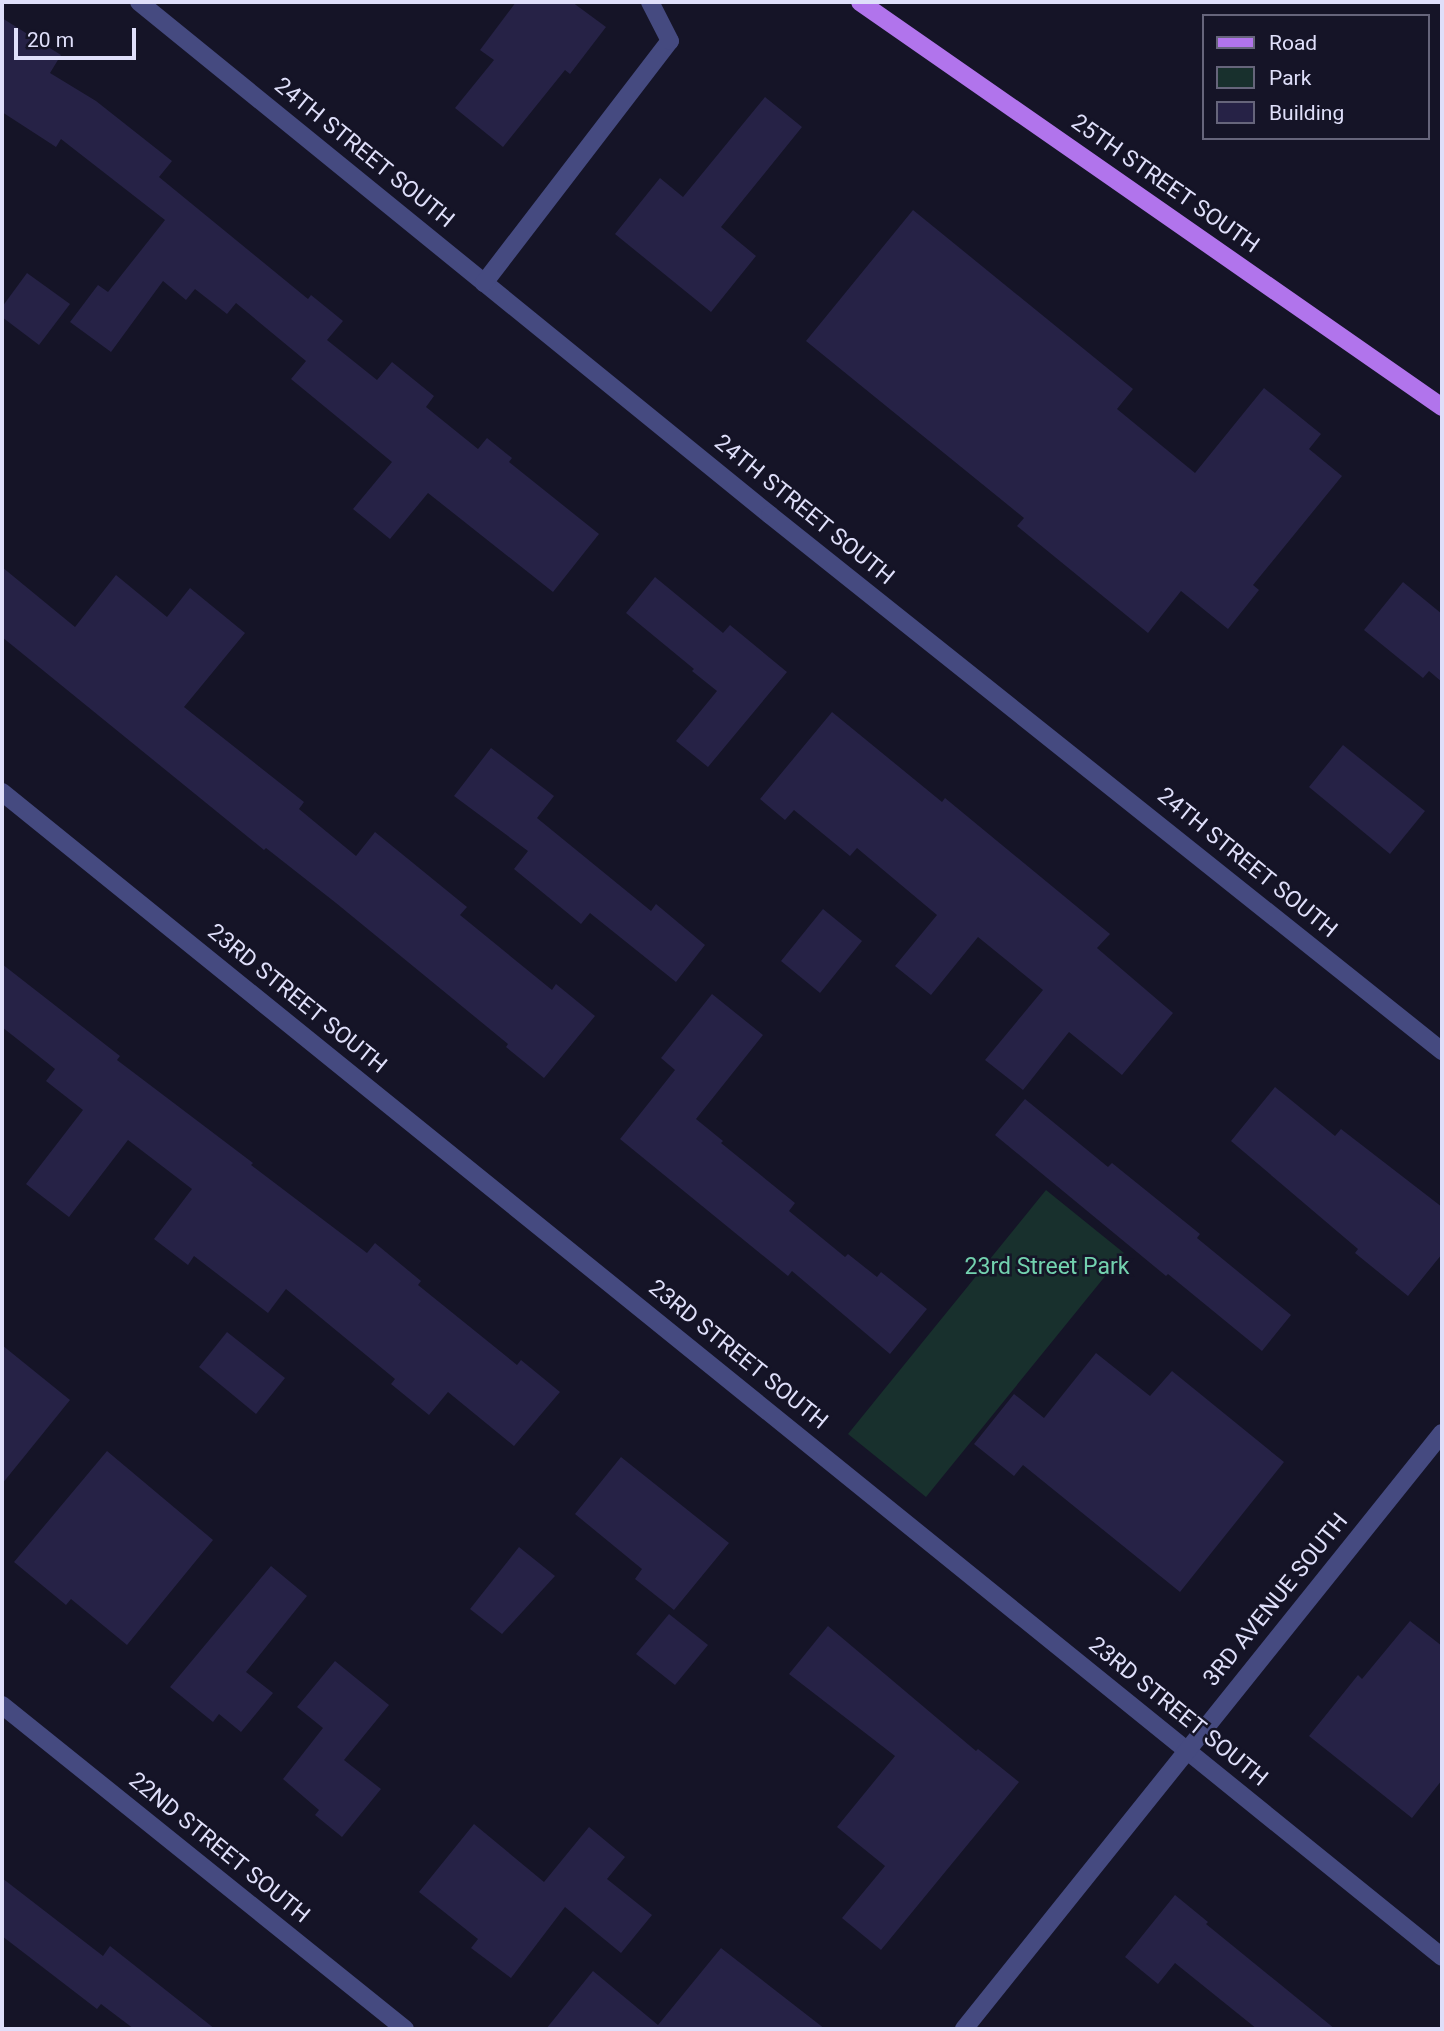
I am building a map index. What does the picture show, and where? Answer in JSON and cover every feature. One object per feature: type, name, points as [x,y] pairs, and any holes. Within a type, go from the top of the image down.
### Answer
[{"type":"main road","name":"25TH STREET SOUTH","points":[[860,2],[1442,407]]},
{"type":"street","name":"24TH STREET SOUTH","points":[[139,2],[780,524],[1442,1051]]},
{"type":"street","points":[[484,283],[670,41],[650,2]]},
{"type":"street","name":"23RD STREET SOUTH","points":[[2,792],[1442,1957]]},
{"type":"street","name":"3RD AVENUE SOUTH","points":[[966,2029],[1186,1750],[1442,1433]]},
{"type":"street","name":"22ND STREET SOUTH","points":[[2,1705],[405,2029]]},
{"type":"green space","name":"23rd Street Park","points":[[1046,1190],[1124,1253],[926,1497],[848,1434]]},
{"type":"building","points":[[516,2],[572,2],[606,27],[570,74],[565,70],[503,147],[455,108],[494,60],[480,50]]},
{"type":"building","points":[[2,18],[61,55],[50,73],[96,101],[172,161],[159,177],[308,299],[311,295],[343,321],[327,340],[377,380],[392,362],[434,396],[426,407],[478,449],[487,438],[512,458],[509,462],[599,534],[553,592],[428,493],[390,539],[353,509],[392,462],[291,379],[306,361],[236,303],[227,314],[195,289],[186,300],[163,281],[111,352],[70,322],[98,285],[108,292],[165,220],[61,139],[56,147],[2,112]]},
{"type":"building","points":[[765,97],[802,127],[721,227],[756,256],[711,312],[615,234],[660,178],[683,197]]},
{"type":"building","points":[[913,210],[1133,389],[1117,409],[1195,473],[1264,388],[1321,434],[1309,449],[1342,476],[1253,585],[1259,590],[1228,629],[1181,591],[1148,633],[1017,526],[1024,518],[806,341]]},
{"type":"building","points":[[27,273],[70,304],[39,345],[2,317],[2,307]]},
{"type":"building","points":[[2,567],[75,627],[116,575],[167,617],[190,588],[245,633],[184,707],[304,802],[299,809],[356,856],[375,832],[467,907],[460,915],[552,990],[556,984],[595,1016],[544,1078],[506,1047],[508,1044],[336,903],[266,848],[264,850],[2,637]]},
{"type":"building","points":[[655,577],[723,633],[730,625],[787,672],[708,767],[676,741],[717,691],[626,613]]},
{"type":"building","points":[[1403,582],[1442,614],[1442,682],[1429,671],[1423,678],[1364,630]]},
{"type":"building","points":[[832,712],[942,802],[945,798],[1110,934],[1097,948],[1173,1013],[1122,1075],[1069,1032],[1023,1090],[985,1060],[1043,990],[978,937],[931,995],[895,966],[937,915],[857,848],[850,856],[794,810],[785,820],[760,799]]},
{"type":"building","points":[[1343,745],[1425,811],[1390,854],[1309,787]]},
{"type":"building","points":[[491,748],[554,796],[537,818],[651,911],[656,904],[705,945],[676,982],[590,913],[581,924],[514,869],[528,851],[454,796]]},
{"type":"building","points":[[823,909],[862,941],[820,993],[781,961]]},
{"type":"building","points":[[2,964],[120,1056],[117,1060],[253,1163],[251,1165],[367,1253],[375,1243],[421,1281],[418,1285],[517,1365],[521,1360],[560,1392],[514,1446],[448,1392],[429,1415],[391,1384],[395,1379],[286,1289],[268,1313],[194,1256],[188,1265],[154,1239],[192,1189],[128,1140],[69,1217],[26,1184],[83,1110],[46,1081],[55,1069],[2,1027]]},
{"type":"building","points":[[712,994],[763,1035],[696,1119],[723,1141],[721,1143],[795,1203],[789,1211],[845,1257],[848,1254],[877,1277],[881,1272],[927,1309],[890,1354],[792,1271],[788,1276],[620,1139],[675,1070],[661,1058]]},
{"type":"building","points":[[1275,1087],[1335,1136],[1341,1129],[1442,1207],[1442,1254],[1408,1296],[1355,1253],[1358,1249],[1231,1141]]},
{"type":"building","points":[[1025,1099],[1108,1167],[1112,1163],[1200,1234],[1197,1238],[1291,1315],[1262,1351],[995,1135]]},
{"type":"building","points":[[227,1332],[285,1378],[256,1414],[199,1367]]},
{"type":"building","points":[[2,1345],[70,1400],[2,1484]]},
{"type":"building","points":[[1096,1353],[1150,1396],[1172,1371],[1284,1462],[1180,1592],[1023,1465],[1014,1476],[974,1444],[1014,1394],[1044,1418]]},
{"type":"building","points":[[107,1451],[213,1540],[127,1645],[71,1599],[66,1605],[14,1562]]},
{"type":"building","points":[[621,1457],[729,1543],[674,1610],[635,1579],[642,1569],[575,1514]]},
{"type":"building","points":[[519,1547],[555,1576],[502,1634],[470,1609]]},
{"type":"building","points":[[271,1566],[307,1596],[246,1672],[273,1693],[241,1732],[219,1714],[213,1722],[170,1687]]},
{"type":"building","points":[[669,1614],[708,1645],[675,1685],[636,1654]]},
{"type":"building","points":[[1410,1621],[1442,1646],[1442,1780],[1412,1818],[1309,1736],[1358,1675],[1362,1679]]},
{"type":"building","points":[[828,1626],[976,1751],[978,1749],[1019,1782],[881,1950],[842,1918],[885,1866],[837,1827],[895,1756],[789,1674]]},
{"type":"building","points":[[335,1661],[389,1705],[344,1760],[381,1789],[342,1837],[315,1815],[319,1810],[283,1779],[323,1728],[297,1707]]},
{"type":"building","points":[[474,1824],[544,1882],[589,1827],[625,1857],[607,1879],[652,1915],[621,1953],[565,1907],[511,1978],[471,1948],[478,1939],[419,1892]]},
{"type":"building","points":[[2,1878],[103,1956],[110,1946],[215,2029],[134,2029],[101,2004],[97,2009],[2,1936]]},
{"type":"building","points":[[1175,1895],[1208,1922],[1206,1924],[1335,2029],[1257,2029],[1175,1963],[1158,1984],[1125,1957]]},
{"type":"building","points":[[721,1948],[825,2029],[546,2029],[593,1971],[658,2025]]}]
